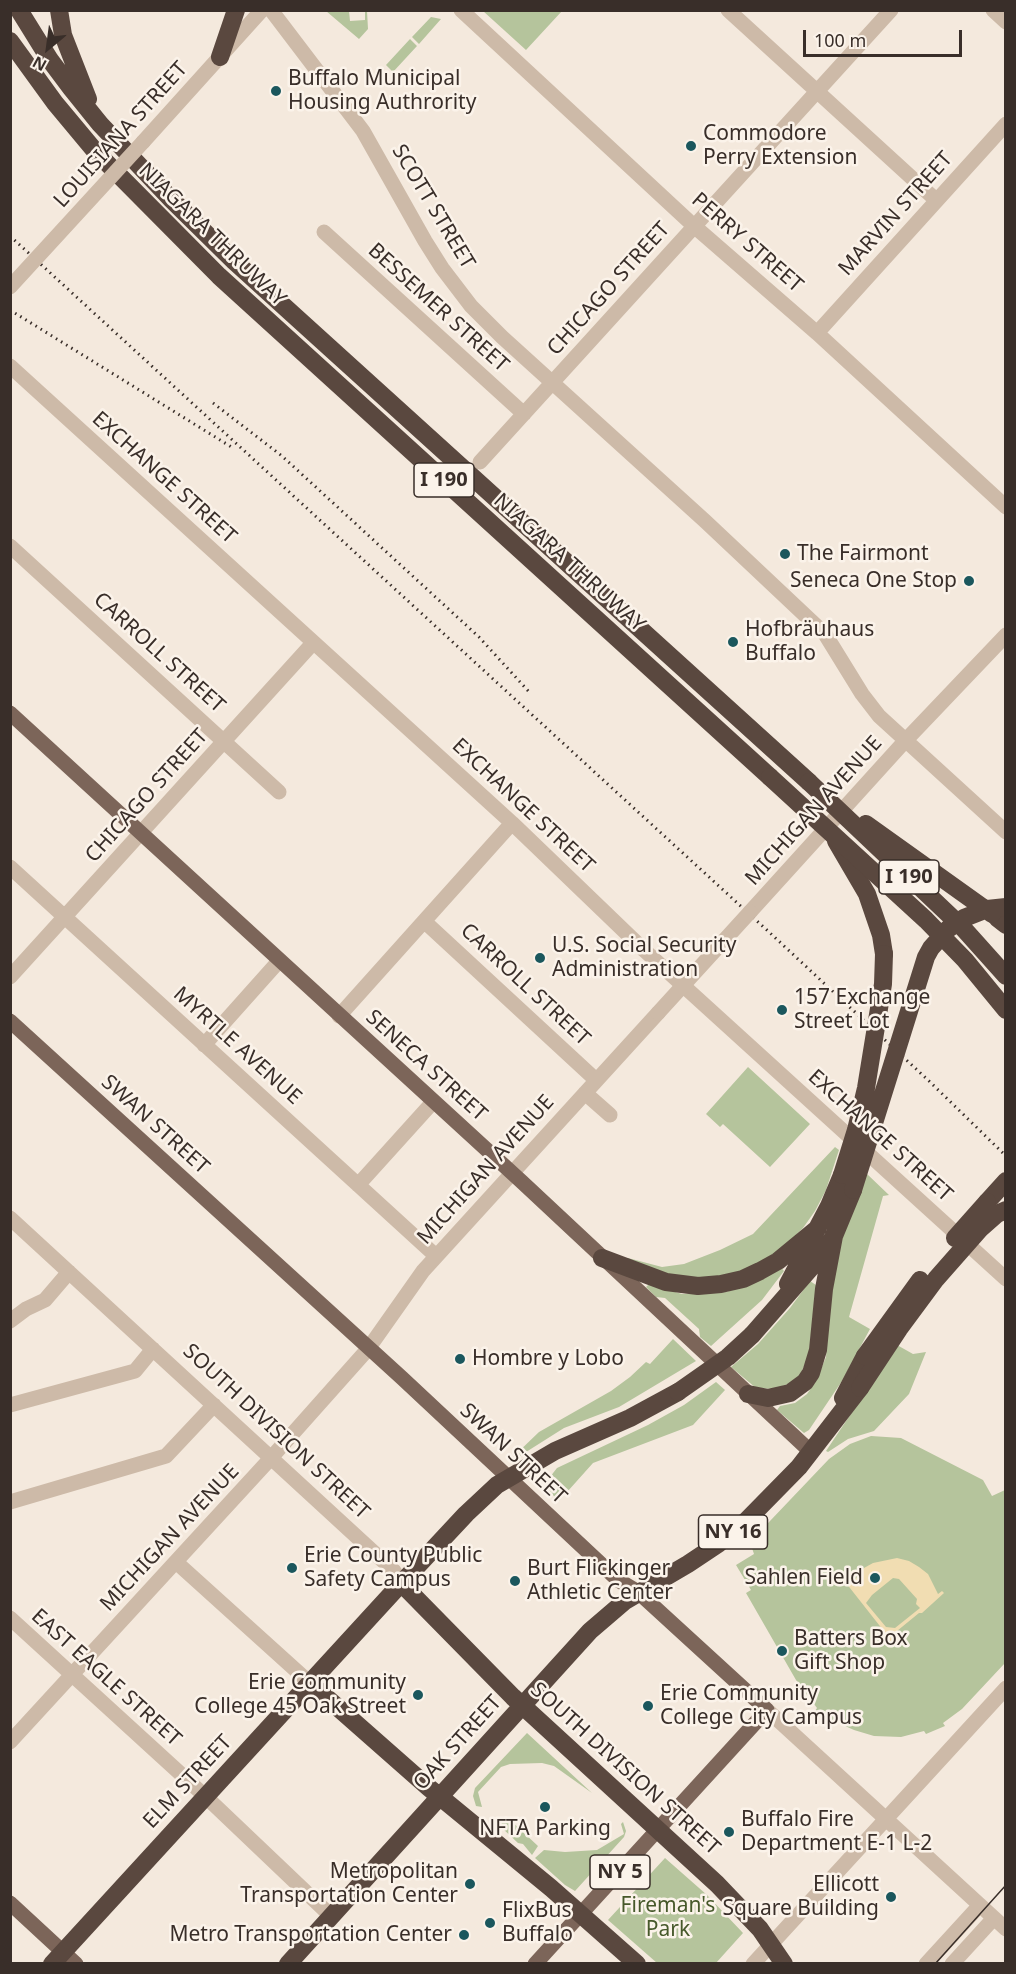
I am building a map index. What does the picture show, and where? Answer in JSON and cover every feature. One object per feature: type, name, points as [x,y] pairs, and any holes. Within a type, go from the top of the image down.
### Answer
[{"type":"highway","name":"NIAGARA THRUWAY","points":[[19,10],[50,60],[100,123],[143,171],[234,261],[809,782],[963,928],[1005,976]]},
{"type":"highway","points":[[59,10],[63,35],[70,55],[100,123]]},
{"type":"highway","points":[[220,57],[236,10]]},
{"type":"highway","name":"NIAGARA THRUWAY","points":[[10,41],[55,103],[95,151],[211,268],[926,920],[965,960],[1005,1010]]},
{"type":"highway","points":[[809,782],[1003,918]]},
{"type":"highway","points":[[748,1394],[768,1398],[790,1393],[805,1382],[811,1373],[818,1350],[824,1289],[826,1232],[866,1088],[883,984],[884,954],[881,935],[867,894],[833,835]]},
{"type":"highway","points":[[602,1258],[666,1282],[698,1286],[721,1284],[742,1279],[760,1271],[826,1232],[853,1190],[926,957],[948,929],[964,918],[987,909],[1003,918]]},
{"type":"highway","points":[[826,1432],[864,1356],[926,1273],[1005,1181]]},
{"type":"highway","points":[[826,1432],[860,1388],[917,1303],[948,1264],[980,1229],[1005,1210]]},
{"type":"highway","name":"ELM STREET","points":[[64,1959],[206,1797],[466,1514],[497,1485],[508,1478],[555,1451],[630,1418],[678,1392],[728,1357],[752,1335],[815,1264],[826,1232]]},
{"type":"highway","name":"OAK STREET","points":[[288,1964],[606,1616],[638,1592],[688,1564],[725,1539],[775,1494],[826,1432]]},
{"type":"highway","name":"SOUTH DIVISION STREET","points":[[401,1583],[522,1706],[735,1901],[771,1944],[784,1964]]},
{"type":"highway","points":[[310,1683],[637,1964]]},
{"type":"main road","name":"SENECA STREET","points":[[10,713],[811,1452]]},
{"type":"main road","name":"SWAN STREET","points":[[10,1021],[402,1378],[618,1580],[638,1592],[767,1710]]},
{"type":"main road","points":[[659,1829],[767,1710]]},
{"type":"main road","name":"NY 5","points":[[535,1964],[659,1829]]},
{"type":"main road","points":[[10,1903],[64,1959]]},
{"type":"street","name":"LOUISIANA STREET","points":[[10,287],[262,10]]},
{"type":"street","name":"SCOTT STREET","points":[[271,10],[363,131],[424,241],[461,293],[502,337],[552,384],[705,521],[825,634],[862,694],[879,716],[906,741]]},
{"type":"street","name":"PERRY STREET","points":[[461,10],[694,226],[818,333],[1005,507]]},
{"type":"street","points":[[728,10],[936,200]]},
{"type":"street","name":"CHICAGO STREET","points":[[480,462],[891,10]]},
{"type":"street","points":[[993,10],[1005,22]]},
{"type":"street","name":"MARVIN STREET","points":[[818,333],[1005,124]]},
{"type":"street","name":"BESSEMER STREET","points":[[324,232],[524,414]]},
{"type":"street","name":"EXCHANGE STREET","points":[[10,366],[512,823],[653,957],[1005,1279]]},
{"type":"street","name":"CARROLL STREET","points":[[10,546],[279,792]]},
{"type":"street","name":"MICHIGAN AVENUE","points":[[10,1742],[271,1458],[368,1348],[436,1256],[1005,635]]},
{"type":"street","name":"CHICAGO STREET","points":[[10,977],[314,643]]},
{"type":"street","points":[[906,741],[1005,832]]},
{"type":"street","points":[[339,1016],[512,823]]},
{"type":"street","name":"MYRTLE AVENUE","points":[[10,867],[436,1256]]},
{"type":"street","name":"CARROLL STREET","points":[[424,922],[596,1080]]},
{"type":"street","points":[[204,1045],[279,961]]},
{"type":"street","points":[[585,1093],[610,1115]]},
{"type":"street","points":[[358,1185],[433,1102]]},
{"type":"street","name":"SOUTH DIVISION STREET","points":[[10,1218],[394,1571],[401,1583]]},
{"type":"street","points":[[10,1321],[26,1309],[45,1300],[69,1272]]},
{"type":"street","points":[[10,1405],[135,1371],[153,1349]]},
{"type":"street","points":[[10,1502],[166,1456],[214,1405]]},
{"type":"street","points":[[176,1562],[310,1683]]},
{"type":"street","name":"EAST EAGLE STREET","points":[[10,1618],[206,1797],[331,1916]]},
{"type":"street","points":[[753,1964],[1005,1688]]},
{"type":"street","name":"SWAN STREET","points":[[767,1710],[1005,1929]]},
{"type":"street","points":[[926,1964],[988,1912]]},
{"type":"street","points":[[952,1964],[988,1912]]},
{"type":"green space","points":[[326,11],[349,11],[350,21],[365,20],[365,11],[367,11],[368,29],[359,39]]},
{"type":"green space","points":[[483,11],[562,11],[526,50]]},
{"type":"green space","points":[[431,17],[441,19],[419,44],[412,37]]},
{"type":"green space","points":[[410,39],[417,46],[393,72],[386,65]]},
{"type":"green space","points":[[748,1067],[810,1124],[770,1167],[723,1124],[720,1127],[706,1114]]},
{"type":"green space","points":[[835,1147],[839,1150],[826,1190],[815,1211],[803,1228],[787,1244],[762,1263],[734,1275],[681,1279],[625,1261],[628,1258],[662,1267],[684,1264],[753,1234]]},
{"type":"green space","points":[[867,1174],[889,1195],[883,1196],[849,1317],[870,1329],[842,1381],[809,1430],[804,1433],[777,1410],[780,1406],[795,1403],[807,1394],[816,1381],[826,1357],[831,1283],[839,1242]]},
{"type":"green space","points":[[780,1266],[784,1271],[762,1300],[711,1346],[700,1337],[699,1329],[665,1298],[656,1297],[646,1287],[649,1284],[682,1294],[726,1292],[752,1283]]},
{"type":"green space","points":[[810,1281],[816,1285],[809,1355],[798,1380],[775,1389],[756,1388],[731,1367],[758,1344]]},
{"type":"green space","points":[[673,1339],[696,1361],[619,1407],[564,1428],[515,1459],[513,1457],[539,1432],[611,1391],[646,1362],[650,1364]]},
{"type":"green space","points":[[897,1345],[913,1354],[926,1352],[909,1394],[874,1431],[848,1439],[828,1452],[826,1451]]},
{"type":"green space","points":[[716,1382],[725,1390],[693,1425],[593,1463],[559,1501],[548,1490],[546,1482],[557,1468],[648,1425],[684,1405]]},
{"type":"green space","name":"Sahlen Field","points":[[871,1436],[901,1438],[983,1480],[992,1496],[1005,1490],[1005,1663],[962,1709],[943,1723],[945,1726],[926,1734],[924,1731],[901,1737],[874,1736],[834,1721],[832,1724],[815,1711],[817,1708],[796,1680],[746,1593],[751,1590],[736,1565],[754,1554],[750,1542],[829,1459],[850,1444]]},
{"type":"green space","points":[[527,1733],[592,1793],[554,1766],[542,1763],[510,1764],[501,1767],[478,1792],[482,1807],[476,1806],[473,1796],[475,1788]]},
{"type":"green space","points":[[504,1818],[509,1819],[538,1846],[532,1855],[523,1844],[518,1843],[502,1828],[500,1823]]},
{"type":"green space","points":[[623,1822],[626,1831],[624,1837],[575,1891],[535,1858],[544,1850],[565,1852],[597,1850],[624,1834],[621,1824]]},
{"type":"green space","name":"Fireman's Park","points":[[665,1858],[707,1895],[743,1933],[716,1963],[657,1963],[608,1920]]},
{"type":"sand","points":[[897,1558],[909,1561],[928,1574],[938,1594],[942,1591],[944,1593],[897,1631],[895,1639],[890,1642],[883,1639],[883,1630],[846,1583],[848,1581],[852,1584],[864,1568],[873,1563]],"holes":[[[893,1578],[899,1579],[917,1599],[916,1604],[920,1608],[895,1628],[886,1627],[866,1603]]]},
{"type":"tram line","points":[[935,1964],[1006,1885]]},
{"type":"railway","points":[[10,236],[769,932],[1006,1156]]},
{"type":"railway","points":[[10,310],[233,448]]},
{"type":"railway","points":[[213,403],[282,456],[479,637],[531,694]]},
{"type":"place","name":"Buffalo Municipal Housing Authrority","points":[[276,91]]},
{"type":"place","name":"Commodore Perry Extension","points":[[691,146]]},
{"type":"place","name":"The Fairmont","points":[[785,554]]},
{"type":"place","name":"Seneca One Stop","points":[[969,581]]},
{"type":"place","name":"Hofbräuhaus Buffalo","points":[[733,642]]},
{"type":"place","name":"U.S. Social Security Administration","points":[[540,958]]},
{"type":"place","name":"157 Exchange Street Lot","points":[[782,1010]]},
{"type":"place","name":"Hombre y Lobo","points":[[460,1359]]},
{"type":"place","name":"Erie County Public Safety Campus","points":[[292,1568]]},
{"type":"place","name":"Sahlen Field","points":[[875,1578]]},
{"type":"place","name":"Burt Flickinger Athletic Center","points":[[515,1581]]},
{"type":"place","name":"Batters Box Gift Shop","points":[[782,1651]]},
{"type":"place","name":"Erie Community College 45 Oak Street","points":[[418,1695]]},
{"type":"place","name":"Erie Community College City Campus","points":[[648,1706]]},
{"type":"place","name":"NFTA Parking","points":[[545,1807]]},
{"type":"place","name":"Buffalo Fire Department E-1 L-2","points":[[729,1832]]},
{"type":"place","name":"Metropolitan Transportation Center","points":[[470,1884]]},
{"type":"place","name":"Ellicott Square Building","points":[[891,1897]]},
{"type":"place","name":"FlixBus Buffalo","points":[[490,1923]]},
{"type":"place","name":"Metro Transportation Center","points":[[464,1935]]}]
